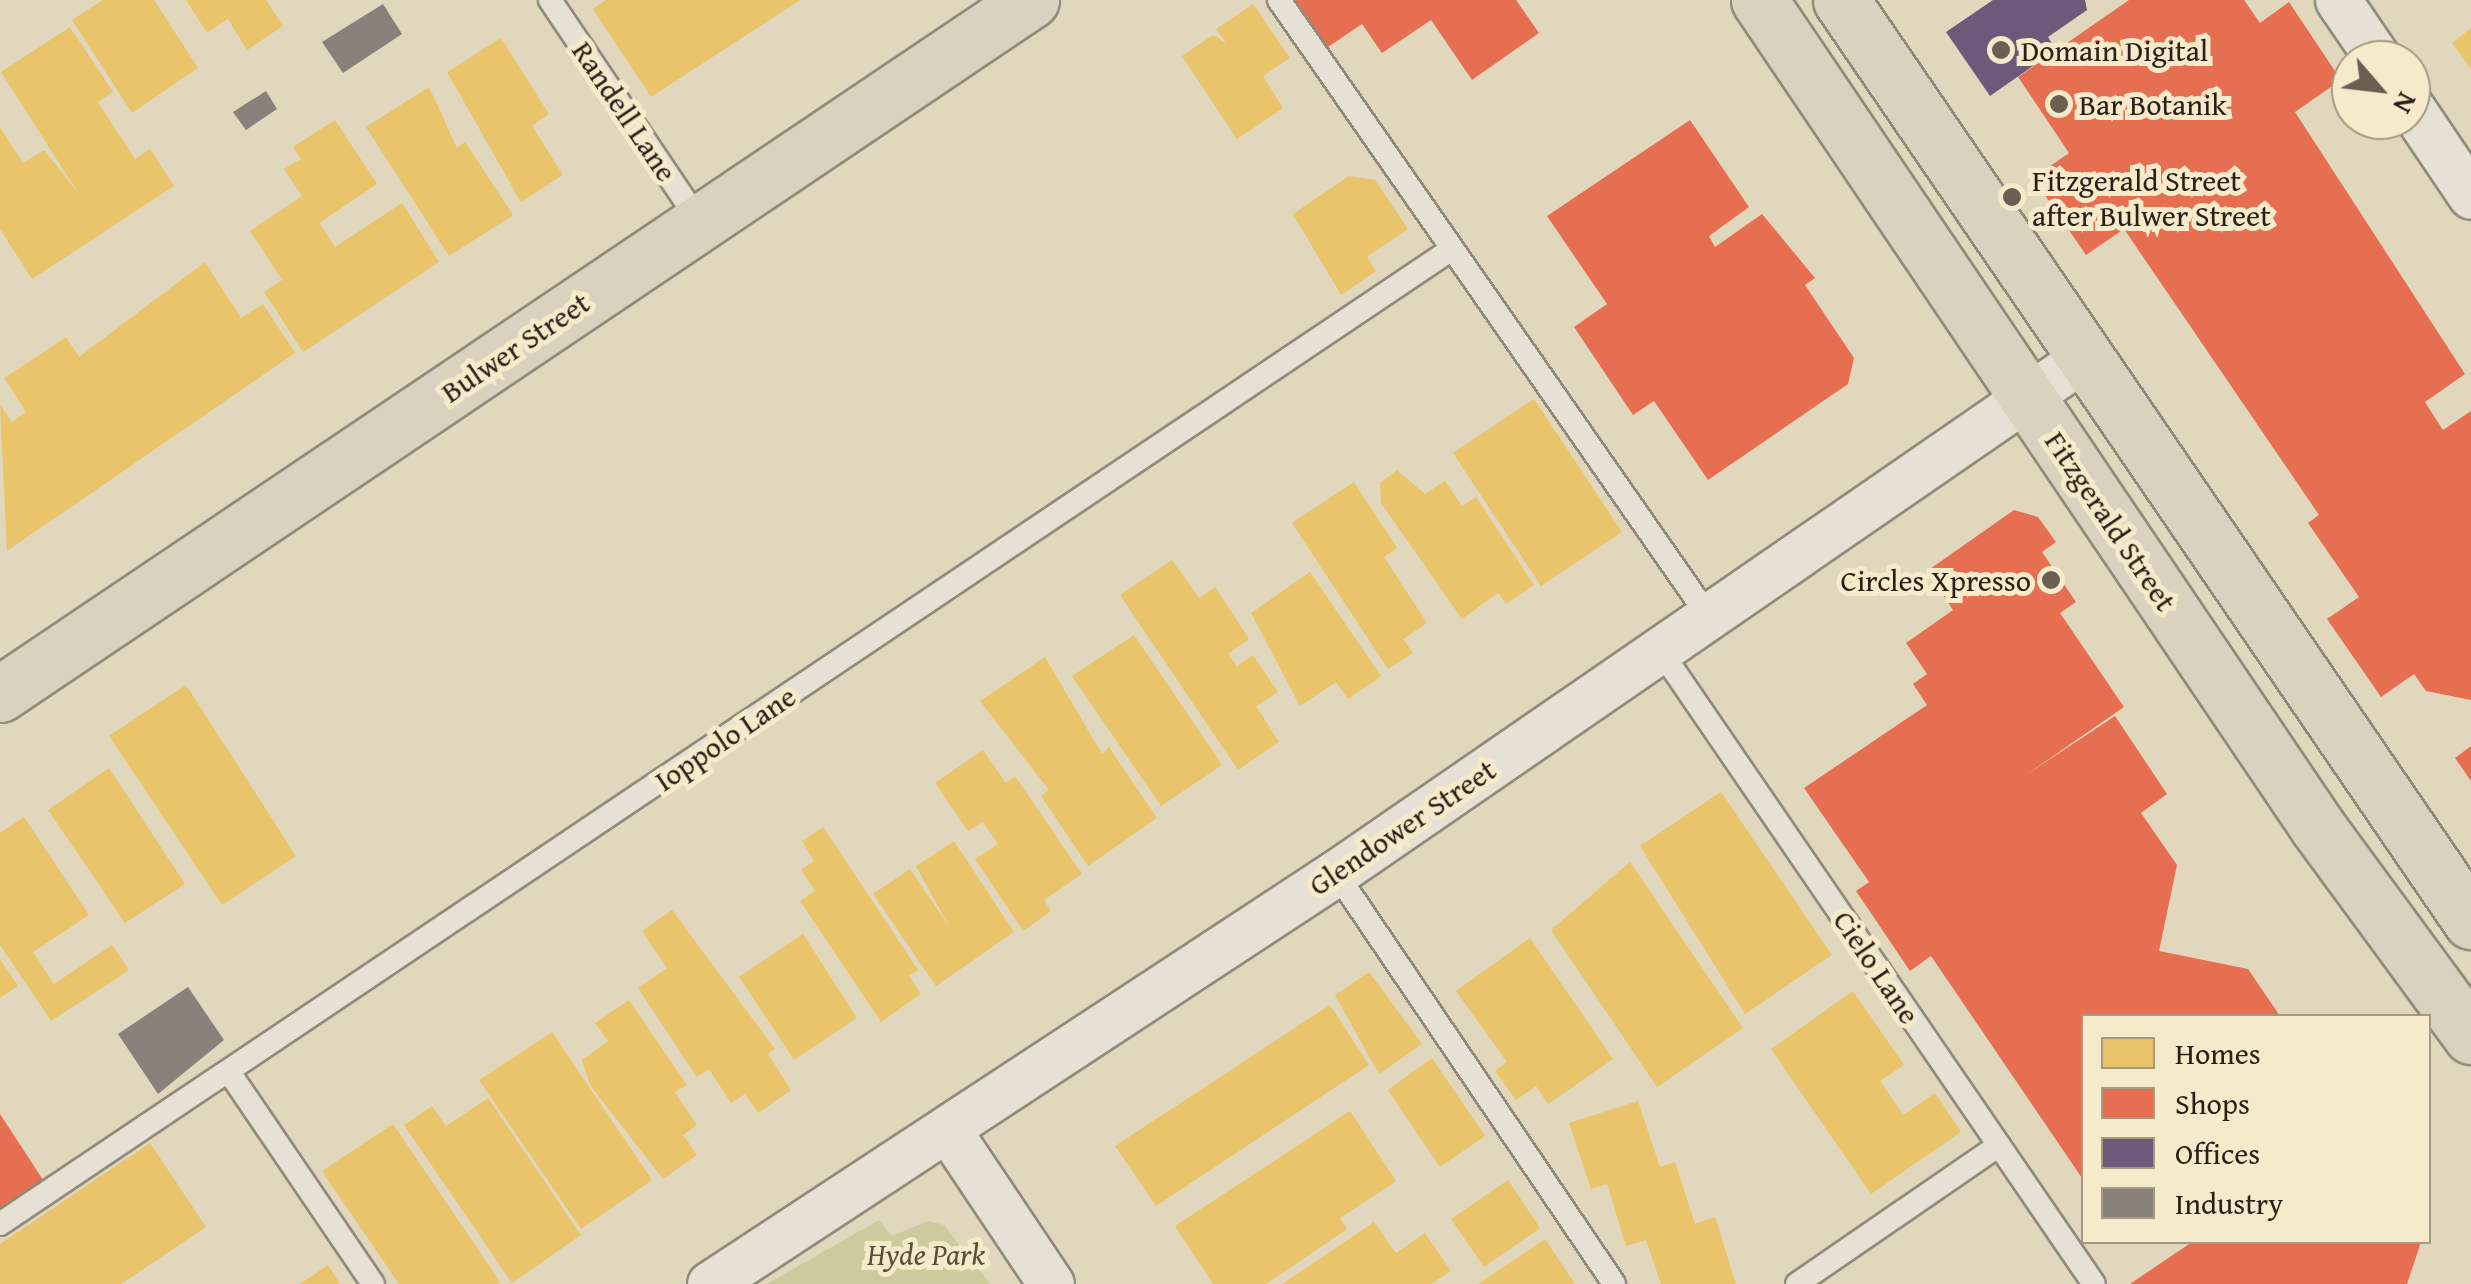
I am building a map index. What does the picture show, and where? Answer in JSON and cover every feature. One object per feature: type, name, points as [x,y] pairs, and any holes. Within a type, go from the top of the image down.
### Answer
[{"type":"main road","name":"Bulwer Street","points":[[0,694],[1031,0]]},
{"type":"main road","name":"Fitzgerald Street","points":[[1759,0],[2029,399],[2471,1036]]},
{"type":"main road","points":[[1841,0],[2471,921]]},
{"type":"street","points":[[2338,0],[2365,40]]},
{"type":"street","points":[[2431,137],[2471,196]]},
{"type":"street","name":"Glendower Street","points":[[710,1284],[1336,874],[2085,357]]},
{"type":"street","points":[[948,1130],[1052,1284]]},
{"type":"lane","name":"Randell Lane","points":[[550,0],[700,222]]},
{"type":"lane","points":[[1280,0],[1449,251],[1709,618]]},
{"type":"lane","name":"Ioppolo Lane","points":[[0,1224],[1449,251]]},
{"type":"lane","name":"Cielo Lane","points":[[1660,650],[2094,1284]]},
{"type":"lane","points":[[1336,874],[1614,1284]]},
{"type":"lane","points":[[229,1072],[373,1284]]},
{"type":"lane","points":[[1797,1284],[1999,1146]]},
{"type":"green space","name":"Hyde Park","points":[[879,1220],[892,1236],[928,1221],[944,1225],[990,1284],[767,1284]]},
{"type":"building: Homes","points":[[103,0],[154,0],[198,68],[132,113],[72,20]]},
{"type":"building: Homes","points":[[186,0],[266,0],[283,26],[247,50],[228,19],[207,33]]},
{"type":"building: Homes","points":[[606,0],[800,0],[651,97],[593,9]]},
{"type":"building: Homes","points":[[1253,4],[1290,58],[1263,76],[1283,108],[1237,139],[1182,56],[1213,35],[1226,43],[1216,29]]},
{"type":"building: Homes","points":[[70,27],[113,92],[98,102],[135,159],[150,149],[174,186],[32,279],[0,229],[0,127],[23,163],[44,150],[79,194],[1,72]]},
{"type":"building: Homes","points":[[2471,28],[2471,69],[2452,43]]},
{"type":"building: Homes","points":[[501,38],[549,114],[532,126],[563,175],[521,202],[447,72]]},
{"type":"building: Homes","points":[[429,87],[457,148],[465,142],[513,215],[449,256],[366,127]]},
{"type":"building: Homes","points":[[335,120],[377,184],[319,223],[335,247],[402,203],[439,262],[303,352],[264,292],[282,280],[250,231],[302,196],[284,169],[301,159],[293,147]]},
{"type":"building: Homes","points":[[1349,176],[1375,180],[1408,229],[1367,257],[1376,271],[1341,295],[1293,214]]},
{"type":"building: Homes","points":[[205,262],[241,318],[263,304],[295,353],[7,551],[0,405],[12,422],[26,412],[4,378],[66,337],[79,357]]},
{"type":"building: Homes","points":[[1534,399],[1622,532],[1541,586],[1453,453]]},
{"type":"building: Homes","points":[[1397,470],[1425,494],[1445,481],[1462,506],[1476,497],[1534,585],[1506,604],[1498,593],[1462,619],[1381,503],[1380,483]]},
{"type":"building: Homes","points":[[1354,482],[1397,548],[1384,557],[1427,623],[1403,639],[1413,653],[1388,669],[1292,523]]},
{"type":"building: Homes","points":[[1172,560],[1199,598],[1215,587],[1249,639],[1228,654],[1237,666],[1253,655],[1278,692],[1256,706],[1279,742],[1238,770],[1120,595]]},
{"type":"building: Homes","points":[[1310,572],[1381,676],[1348,699],[1336,682],[1300,706],[1251,613]]},
{"type":"building: Homes","points":[[1134,635],[1222,765],[1161,806],[1072,676]]},
{"type":"building: Homes","points":[[1045,657],[1102,754],[1109,747],[1157,818],[1088,866],[1041,796],[1049,790],[980,701]]},
{"type":"building: Homes","points":[[186,685],[296,856],[222,905],[109,736]]},
{"type":"building: Homes","points":[[983,750],[1006,783],[1015,776],[1082,874],[1044,900],[1051,911],[1023,931],[975,859],[998,844],[983,822],[968,831],[935,783]]},
{"type":"building: Homes","points":[[109,768],[185,884],[125,923],[48,810]]},
{"type":"building: Homes","points":[[1721,792],[1832,955],[1745,1014],[1640,846]]},
{"type":"building: Homes","points":[[24,817],[89,915],[33,952],[54,984],[112,945],[129,970],[51,1021],[0,945],[0,833]]},
{"type":"building: Homes","points":[[823,827],[918,970],[909,976],[921,994],[881,1022],[800,901],[815,891],[801,870],[814,861],[802,841]]},
{"type":"building: Homes","points":[[954,841],[1014,932],[936,986],[873,894],[910,869],[950,928],[916,866]]},
{"type":"building: Homes","points":[[1630,862],[1743,1028],[1657,1087],[1551,930]]},
{"type":"building: Homes","points":[[672,910],[775,1049],[768,1054],[791,1090],[758,1113],[745,1094],[731,1103],[709,1069],[697,1077],[638,988],[667,968],[642,931]]},
{"type":"building: Homes","points":[[803,934],[857,1018],[794,1060],[739,977]]},
{"type":"building: Homes","points":[[1530,938],[1613,1059],[1548,1104],[1536,1086],[1516,1100],[1495,1071],[1507,1062],[1456,991]]},
{"type":"building: Homes","points":[[0,959],[18,986],[0,998]]},
{"type":"building: Homes","points":[[1369,972],[1422,1044],[1379,1074],[1335,995]]},
{"type":"building: Homes","points":[[1853,991],[1904,1065],[1880,1081],[1903,1115],[1935,1093],[1961,1132],[1871,1194],[1771,1049]]},
{"type":"building: Homes","points":[[629,1000],[687,1085],[675,1092],[697,1125],[683,1135],[697,1155],[663,1179],[590,1085],[582,1060],[608,1041],[595,1023]]},
{"type":"building: Homes","points":[[1330,1005],[1369,1065],[1156,1206],[1115,1146]]},
{"type":"building: Homes","points":[[552,1032],[652,1180],[581,1229],[479,1080]]},
{"type":"building: Homes","points":[[1432,1058],[1485,1136],[1440,1167],[1388,1090]]},
{"type":"building: Homes","points":[[488,1098],[581,1235],[512,1283],[404,1125],[432,1106],[446,1126]]},
{"type":"building: Homes","points":[[1638,1101],[1660,1167],[1675,1162],[1695,1224],[1715,1217],[1736,1284],[1661,1284],[1646,1240],[1626,1246],[1607,1184],[1591,1189],[1569,1123]]},
{"type":"building: Homes","points":[[1350,1111],[1396,1181],[1340,1218],[1347,1229],[1266,1284],[1213,1284],[1175,1226]]},
{"type":"building: Homes","points":[[393,1124],[500,1282],[497,1284],[399,1284],[322,1171]]},
{"type":"building: Homes","points":[[150,1143],[206,1227],[121,1284],[0,1284],[0,1244]]},
{"type":"building: Homes","points":[[1508,1180],[1540,1228],[1484,1267],[1451,1219]]},
{"type":"building: Homes","points":[[1374,1222],[1396,1253],[1425,1233],[1451,1271],[1431,1284],[1282,1284]]},
{"type":"building: Homes","points":[[1545,1239],[1575,1284],[1478,1284]]},
{"type":"building: Homes","points":[[328,1265],[340,1284],[300,1284]]},
{"type":"building: Shops","points":[[1291,0],[1516,0],[1539,33],[1472,80],[1431,20],[1382,53],[1362,24],[1325,49]]},
{"type":"building: Shops","points":[[2129,0],[2244,0],[2260,23],[2289,2],[2331,65],[2331,87],[2295,112],[2465,374],[2425,402],[2443,430],[2471,411],[2471,700],[2426,691],[2414,674],[2381,697],[2327,619],[2359,597],[2308,523],[2319,515],[2124,229],[2086,255],[2033,178],[2069,153],[2018,77]]},
{"type":"building: Shops","points":[[1690,120],[1749,207],[1709,236],[1715,247],[1762,214],[1815,278],[1805,285],[1854,358],[1848,384],[1708,480],[1654,401],[1633,415],[1574,327],[1607,304],[1547,216]]},
{"type":"building: Shops","points":[[2014,510],[2038,517],[2056,542],[2042,552],[2076,602],[2060,613],[2124,707],[2023,777],[2115,716],[2167,794],[2141,813],[2177,865],[2159,951],[2248,969],[2279,1014],[2081,1014],[2081,1177],[1931,956],[1910,971],[1856,891],[1869,882],[1804,788],[1927,705],[1913,684],[1927,674],[1906,643],[1953,610],[1927,571]]},
{"type":"building: Shops","points":[[2471,746],[2471,781],[2455,758]]},
{"type":"building: Shops","points":[[0,1114],[47,1186],[0,1217]]},
{"type":"building: Shops","points":[[2189,1244],[2420,1245],[2407,1284],[2130,1284]]},
{"type":"building: Offices","points":[[1993,0],[2085,0],[2087,10],[2048,37],[2056,50],[1990,96],[1946,32]]},
{"type":"building: Industry","points":[[383,4],[402,34],[343,73],[322,42]]},
{"type":"building: Industry","points":[[266,91],[277,109],[246,130],[233,112]]},
{"type":"building: Industry","points":[[188,987],[224,1040],[158,1094],[118,1034]]},
{"type":"place","name":"Domain Digital","points":[[2001,50]]},
{"type":"place","name":"Bar Botanik","points":[[2059,104]]},
{"type":"place","name":"Fitzgerald Street after Bulwer Street","points":[[2012,197]]},
{"type":"place","name":"Circles Xpresso","points":[[2051,580]]}]
